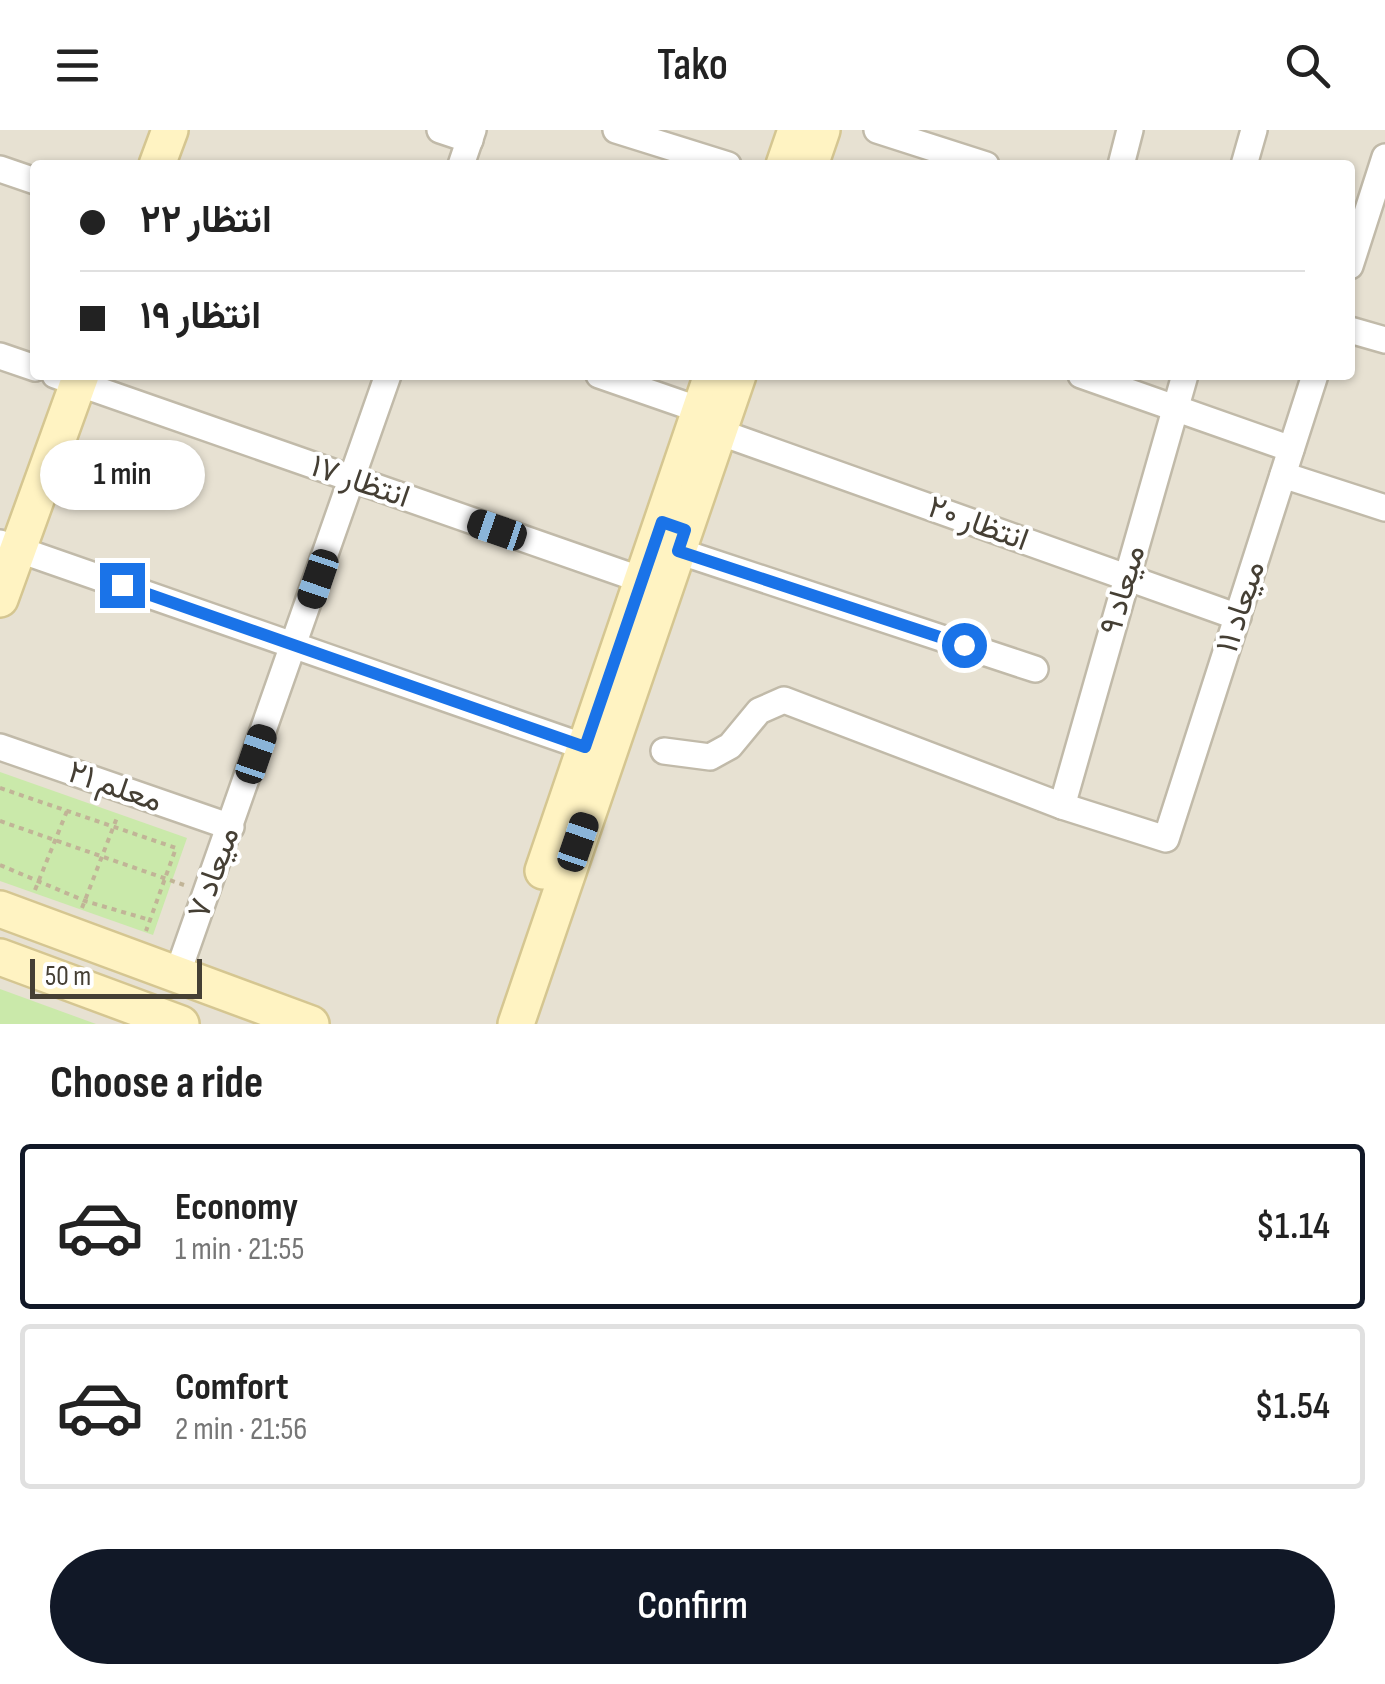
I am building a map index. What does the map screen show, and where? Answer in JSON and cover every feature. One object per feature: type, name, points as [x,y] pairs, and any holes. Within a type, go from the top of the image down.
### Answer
[{"type":"street","points":[[159,160],[170,130]]},
{"type":"street","points":[[440,130],[468,145]]},
{"type":"street","points":[[616,130],[712,160]]},
{"type":"street","points":[[786,160],[796,130]]},
{"type":"street","points":[[812,160],[822,130]]},
{"type":"street","points":[[877,130],[970,160]]},
{"type":"street","points":[[1122,160],[1130,130]]},
{"type":"street","points":[[1245,160],[1254,130]]},
{"type":"street","points":[[1355,250],[1385,157]]},
{"type":"street","points":[[0,169],[30,179]]},
{"type":"street","points":[[1355,331],[1385,340]]},
{"type":"street","points":[[0,356],[30,366]]},
{"type":"street","points":[[0,599],[9,546],[70,380]]},
{"type":"street","name":"انتظار ۱۷","points":[[77,380],[642,580]]},
{"type":"street","name":"میعاد ۷","points":[[177,974],[386,380]]},
{"type":"street","name":"انتظار ۲۰","points":[[611,380],[709,421],[1238,617]]},
{"type":"street","points":[[516,1024],[675,535],[709,421],[712,380]]},
{"type":"street","points":[[709,421],[735,380]]},
{"type":"street","points":[[1095,380],[1291,450]]},
{"type":"street","name":"میعاد ۹","points":[[1062,806],[1183,380]]},
{"type":"street","name":"میعاد ۱۱","points":[[1062,806],[1166,840],[1313,380]]},
{"type":"street","points":[[1283,475],[1385,508]]},
{"type":"street","points":[[490,1024],[642,580],[675,535]]},
{"type":"street","points":[[675,535],[1035,668]]},
{"type":"street","points":[[9,546],[585,747]]},
{"type":"street","points":[[664,750],[710,757],[730,746],[760,711],[784,700],[1062,806]]},
{"type":"street","name":"معلم ۲۱","points":[[0,747],[231,828]]},
{"type":"street","points":[[12,914],[311,1024]]},
{"type":"street","points":[[0,958],[181,1024]]},
{"type":"path","points":[[0,788],[176,848],[145,936]]},
{"type":"path","points":[[71,935],[127,792]]},
{"type":"path","points":[[12,914],[39,881],[67,810]]},
{"type":"path","points":[[0,821],[164,880],[208,891]]},
{"type":"path","points":[[0,865],[85,901],[150,920]]},
{"type":"shaded area","points":[[0,130],[1385,130],[1385,1024],[0,1024]]},
{"type":"green space","points":[[0,772],[187,838],[153,935],[0,881]]},
{"type":"green space","points":[[0,989],[96,1024],[0,1024]]},
{"type":"route","points":[[122,585],[585,747],[662,522],[685,530],[678,551],[964,645]]}]
